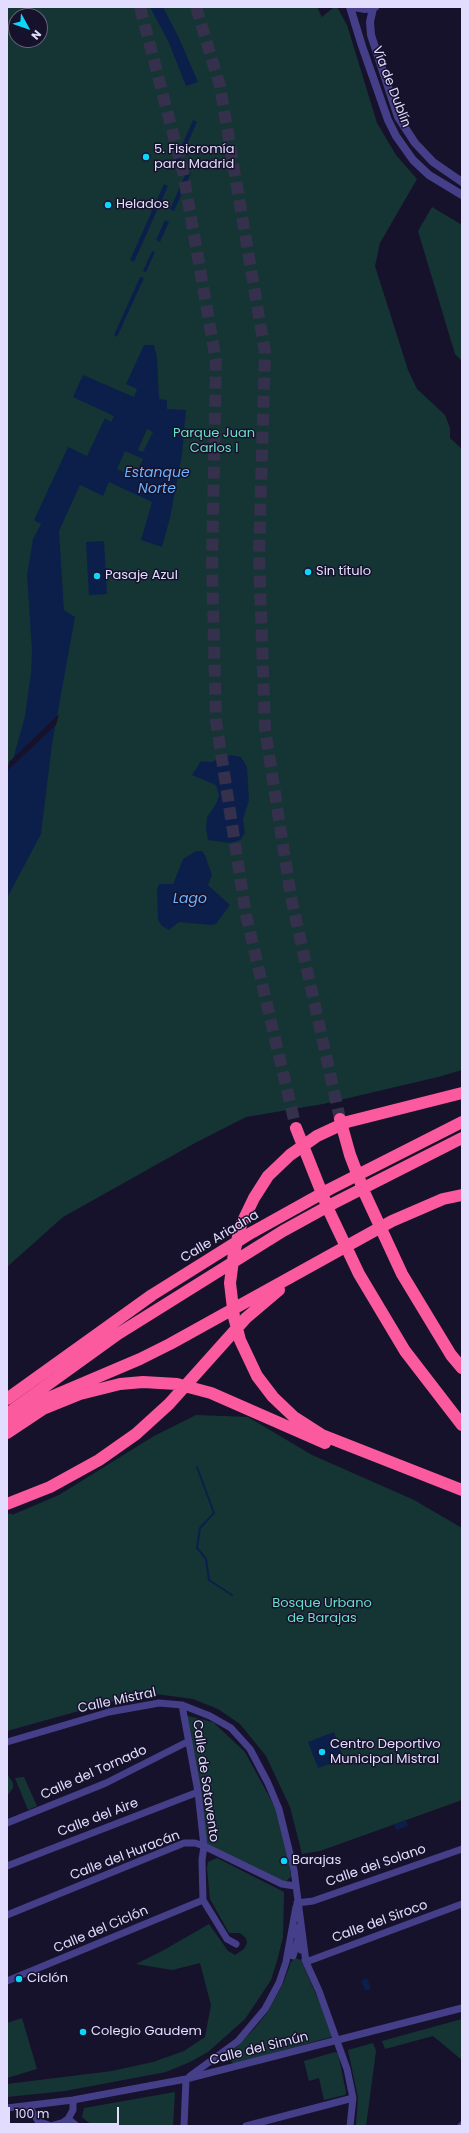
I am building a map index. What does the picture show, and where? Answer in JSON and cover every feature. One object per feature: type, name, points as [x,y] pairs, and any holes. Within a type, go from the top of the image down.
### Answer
[{"type":"highway","points":[[462,1093],[378,1113],[332,1128],[305,1144],[281,1163],[268,1176],[254,1198],[241,1224],[234,1252],[230,1283],[234,1317],[240,1340],[257,1376],[273,1397],[294,1417],[322,1435],[462,1490]]},
{"type":"highway","points":[[340,1119],[350,1155],[365,1194],[402,1274],[451,1355],[462,1368]]},
{"type":"highway","name":"Calle Ariadna","points":[[7,1399],[146,1300],[251,1233],[388,1159],[462,1122]]},
{"type":"highway","points":[[296,1128],[329,1211],[359,1274],[405,1351],[462,1425]]},
{"type":"highway","points":[[7,1414],[118,1334],[248,1252],[283,1231],[393,1172],[462,1138]]},
{"type":"highway","points":[[7,1424],[46,1399],[140,1359],[410,1212],[443,1199],[462,1195]]},
{"type":"highway","points":[[7,1504],[50,1487],[99,1460],[136,1434],[170,1404],[223,1342],[246,1318],[276,1292],[312,1266]]},
{"type":"highway","points":[[7,1433],[44,1409],[99,1388],[143,1382],[177,1384],[211,1393],[307,1436],[349,1452],[419,1473]]},
{"type":"street","name":"Vía de Dublín","points":[[350,7],[364,54],[388,120],[396,136],[413,160],[429,175],[462,195]]},
{"type":"street","points":[[354,7],[365,9],[374,7]]},
{"type":"street","name":"Vía de Dublín","points":[[374,7],[370,22],[371,35],[398,117],[415,143],[434,162],[462,182]]},
{"type":"street","name":"Calle Mistral","points":[[7,1742],[109,1712],[159,1703],[182,1705],[210,1716],[231,1728],[250,1749],[268,1783],[279,1809],[292,1860],[297,1902]]},
{"type":"street","name":"Calle de Sotavento","points":[[182,1705],[198,1792],[204,1846],[202,1860],[203,1900]]},
{"type":"street","name":"Calle del Tornado","points":[[7,1823],[106,1783],[189,1741]]},
{"type":"street","name":"Calle del Aire","points":[[7,1866],[198,1792]]},
{"type":"street","name":"Calle del Huracán","points":[[7,1916],[184,1844],[194,1843],[204,1846],[282,1884],[295,1886]]},
{"type":"street","name":"Calle del Solano","points":[[297,1902],[312,1901],[462,1849]]},
{"type":"street","points":[[203,1900],[227,1939],[236,1944]]},
{"type":"street","name":"Calle del Ciclón","points":[[7,1981],[203,1900]]},
{"type":"street","points":[[184,2126],[186,2079],[220,2056],[250,2029],[265,2009],[279,1983],[286,1962],[297,1902]]},
{"type":"street","points":[[297,1902],[306,1962]]},
{"type":"street","name":"Calle del Siroco","points":[[306,1962],[462,1904]]},
{"type":"street","points":[[294,1921],[298,1940],[338,2041],[347,2069],[353,2098],[350,2126]]},
{"type":"street","points":[[286,1962],[293,1956],[302,1928]]},
{"type":"street","points":[[293,1956],[301,1956],[306,1962]]},
{"type":"street","name":"Calle del Simún","points":[[7,2108],[73,2100],[186,2079],[462,2008]]},
{"type":"street","points":[[246,2126],[353,2098]]},
{"type":"street","points":[[29,2106],[35,2123],[51,2126],[62,2123],[68,2119],[73,2110],[73,2100]]},
{"type":"street","points":[[68,2119],[77,2126]]},
{"type":"green space","name":"Parque Juan Carlos I","points":[[7,7],[317,7],[322,17],[334,7],[337,7],[347,25],[377,123],[396,155],[417,179],[380,243],[375,266],[408,370],[417,389],[445,415],[450,428],[450,438],[462,449],[462,1070],[323,1104],[246,1117],[195,1143],[63,1217],[7,1267]]},
{"type":"green space","points":[[432,207],[462,225],[462,361],[455,354],[418,231]]},
{"type":"green space","name":"Bosque Urbano de Barajas","points":[[196,1415],[248,1417],[312,1455],[414,1500],[462,1528],[462,1800],[320,1851],[302,1854],[290,1807],[266,1756],[240,1724],[218,1709],[193,1699],[156,1694],[122,1699],[7,1731],[7,1515],[11,1513],[12,1515],[59,1495],[154,1436]]},
{"type":"green space","points":[[184,1715],[213,1722],[245,1752],[277,1811],[288,1856],[291,1877],[285,1882],[204,1846]]},
{"type":"green space","points":[[7,1774],[13,1783],[13,1788],[7,1796]]},
{"type":"green space","points":[[24,1777],[37,1806],[28,1810],[15,1778]]},
{"type":"green space","points":[[217,1858],[284,1892],[283,1937],[277,1961],[271,1980],[245,2019],[208,2052],[190,2062],[166,2072],[65,2091],[7,2097],[7,2084],[112,2071],[153,2062],[184,2051],[205,2037],[211,2005],[200,1963],[172,1970],[136,1964],[209,1924],[228,1951],[235,1955],[244,1949],[247,1943],[246,1938],[240,1933],[229,1933],[210,1899],[207,1868],[208,1862]]},
{"type":"green space","points":[[295,1958],[301,1960],[320,2004],[332,2035],[331,2037],[234,2064],[229,2059],[229,2054],[254,2029],[267,2013],[283,1984],[291,1962]]},
{"type":"green space","points":[[22,2018],[37,2069],[7,2078],[7,2023]]},
{"type":"green space","points":[[462,2019],[462,2060],[433,2036],[385,2049],[382,2041]]},
{"type":"green space","points":[[373,2043],[376,2051],[366,2126],[356,2126],[358,2098],[348,2050]]},
{"type":"green space","points":[[335,2052],[338,2053],[346,2092],[345,2095],[324,2100],[319,2078],[309,2081],[304,2061]]},
{"type":"green space","points":[[175,2092],[173,2126],[93,2126],[82,2117],[84,2108]]},
{"type":"water","points":[[150,7],[163,7],[179,38],[198,82],[186,86],[169,43]]},
{"type":"water","points":[[193,120],[197,122],[179,163],[175,161]]},
{"type":"water","points":[[187,171],[191,173],[174,211],[170,209]]},
{"type":"water","points":[[164,184],[168,186],[134,262],[130,260]]},
{"type":"water","points":[[165,220],[169,222],[160,242],[156,240]]},
{"type":"water","points":[[152,251],[155,252],[146,272],[143,271]]},
{"type":"water","points":[[140,277],[144,278],[117,337],[114,335]]},
{"type":"water","name":"Estanque Norte","points":[[144,345],[154,345],[157,357],[159,399],[167,400],[167,409],[186,410],[182,455],[170,518],[162,547],[141,540],[152,502],[109,482],[103,496],[80,485],[59,531],[64,610],[75,617],[52,744],[41,834],[7,898],[7,772],[14,756],[25,716],[31,673],[32,651],[27,575],[33,539],[41,524],[34,520],[68,447],[87,456],[105,418],[111,422],[114,416],[73,397],[83,375],[134,397],[137,389],[126,384]],"holes":[[[147,429],[153,432],[143,452],[138,450]],[[125,451],[143,459],[135,477],[117,469]]]},
{"type":"water","points":[[104,541],[107,594],[89,595],[86,542]]},
{"type":"water","points":[[231,755],[241,757],[247,767],[249,800],[243,820],[245,833],[240,840],[230,843],[208,840],[206,829],[207,817],[216,804],[219,795],[216,785],[192,775],[201,761],[211,762]]},
{"type":"water","name":"Lago","points":[[196,851],[202,851],[205,855],[212,875],[208,885],[230,905],[216,924],[211,925],[179,922],[169,930],[162,926],[158,920],[157,890],[159,884],[173,884],[183,859]]},
{"type":"water","points":[[334,1732],[344,1759],[318,1768],[308,1742]]},
{"type":"water","points":[[406,1820],[408,1826],[396,1830],[394,1825]]},
{"type":"water","points":[[367,1978],[371,1989],[366,1991],[361,1981]]},
{"type":"pier","points":[[59,714],[56,725],[7,771],[9,762]]},
{"type":"waterway","points":[[197,1467],[214,1513],[200,1528],[197,1548],[206,1559],[209,1580],[232,1595]]},
{"type":"tunnel","points":[[140,7],[183,172],[216,361],[212,566],[216,721],[246,915],[296,1128]]},
{"type":"tunnel","points":[[196,7],[220,86],[265,352],[259,555],[265,729],[291,897],[340,1119]]},
{"type":"place","name":"5. Fisicromía para Madrid","points":[[146,157]]},
{"type":"place","name":"Helados","points":[[108,205]]},
{"type":"place","name":"Sin título","points":[[308,572]]},
{"type":"place","name":"Pasaje Azul","points":[[97,576]]},
{"type":"place","name":"Centro Deportivo Municipal Mistral","points":[[322,1752]]},
{"type":"place","name":"Barajas","points":[[284,1861]]},
{"type":"place","name":"Ciclón","points":[[19,1979]]},
{"type":"place","name":"Colegio Gaudem","points":[[83,2032]]}]
